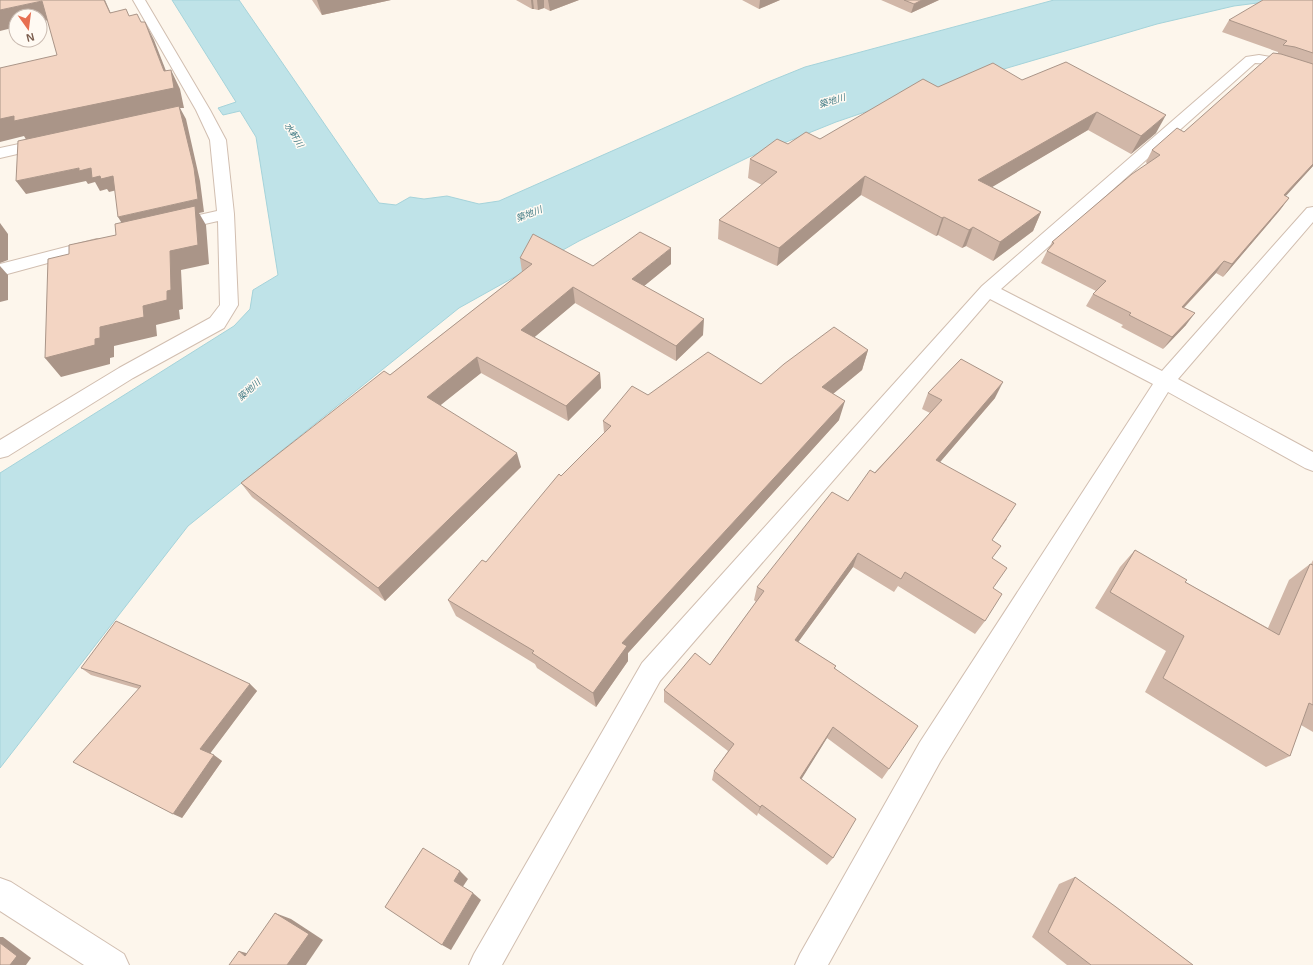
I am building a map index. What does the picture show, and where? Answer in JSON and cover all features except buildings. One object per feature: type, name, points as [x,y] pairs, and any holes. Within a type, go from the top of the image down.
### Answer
[{"type":"street","points":[[0,450],[126,373],[217,323],[229,305],[226,214],[218,140],[195,112],[139,0]]},
{"type":"street","points":[[485,965],[651,672],[988,290],[1251,60],[1261,58],[1313,74]]},
{"type":"street","points":[[0,153],[62,140]]},
{"type":"street","points":[[811,965],[930,752],[1165,381],[1313,212]]},
{"type":"street","points":[[158,230],[226,214]]},
{"type":"street","points":[[0,270],[112,240]]},
{"type":"street","points":[[988,290],[1165,381],[1313,462]]},
{"type":"street","points":[[0,892],[113,965]]},
{"type":"water","points":[[172,0],[239,0],[379,203],[396,205],[410,197],[424,199],[447,196],[479,204],[499,201],[805,67],[1054,0],[1281,0],[1234,6],[1157,24],[912,96],[836,122],[749,157],[579,241],[459,308],[188,526],[0,768],[0,473],[234,326],[250,309],[253,290],[278,275],[256,137],[240,111],[223,115],[218,108],[236,102]]},
{"type":"water label","name":"築地川","points":[[832,101]]},
{"type":"water label","name":"水軒川","points":[[294,135]]},
{"type":"water label","name":"築地川","points":[[529,214]]},
{"type":"water label","name":"築地川","points":[[249,390]]}]
